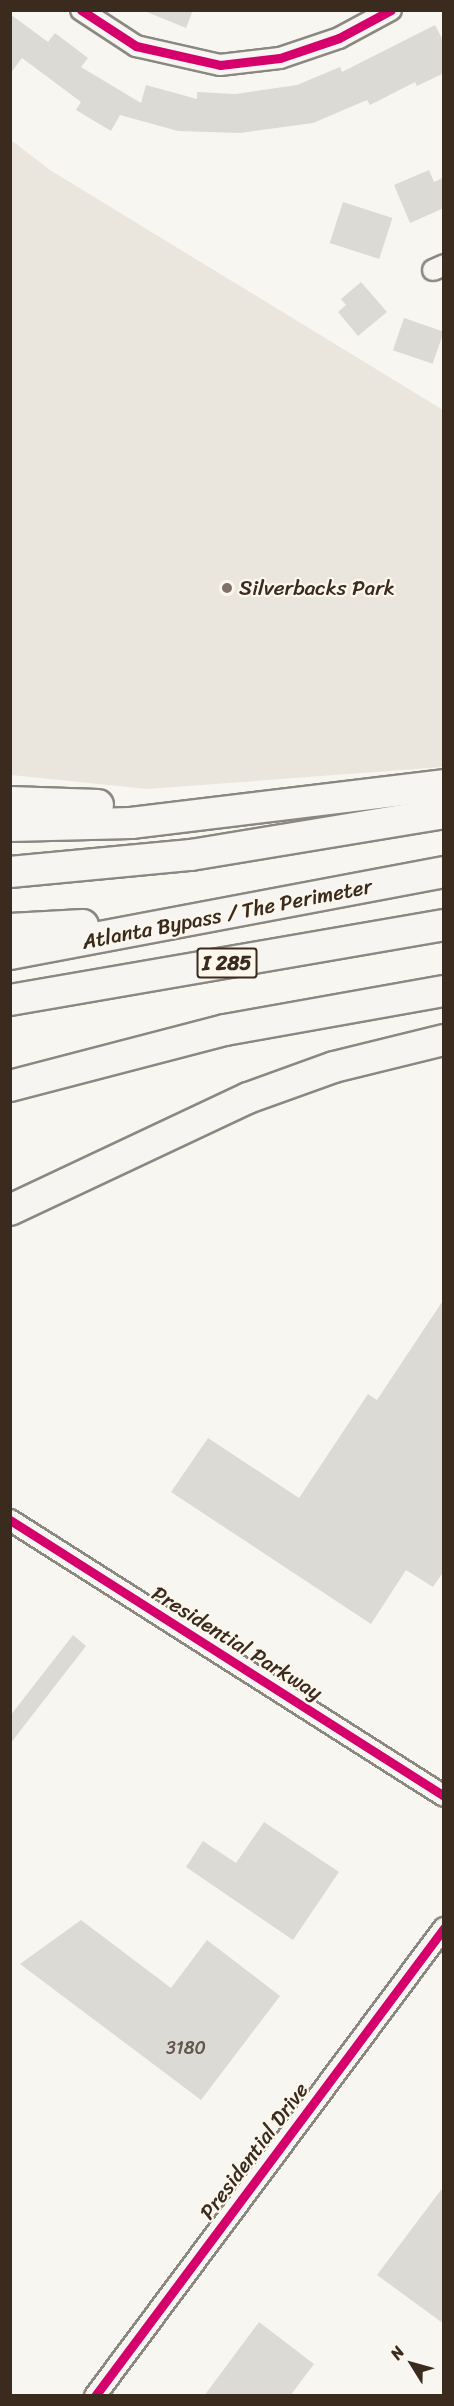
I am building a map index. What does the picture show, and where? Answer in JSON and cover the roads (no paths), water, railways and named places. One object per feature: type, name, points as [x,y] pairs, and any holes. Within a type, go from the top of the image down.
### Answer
[{"type":"highway","points":[[10,826],[131,822],[444,785]]},
{"type":"highway","points":[[10,802],[275,804]]},
{"type":"highway","points":[[10,872],[191,855],[444,813]]},
{"type":"highway","name":"Atlanta Bypass / The Perimeter","points":[[10,954],[229,915],[444,872]]},
{"type":"highway","points":[[10,929],[229,915]]},
{"type":"highway","name":"I 285","points":[[10,1000],[444,926]]},
{"type":"highway","points":[[10,1086],[225,1030],[444,991]]},
{"type":"highway","points":[[10,1106],[225,1030]]},
{"type":"highway","points":[[10,1210],[248,1098],[334,1067],[444,1040]]},
{"type":"street","points":[[81,10],[136,46],[220,65],[280,58],[339,38],[391,10]]},
{"type":"street","name":"Presidential Parkway","points":[[10,1520],[444,1796]]},
{"type":"street","name":"Presidential Drive","points":[[95,2396],[444,1928]]},
{"type":"place","name":"Silverbacks Park","points":[[227,588]]}]
